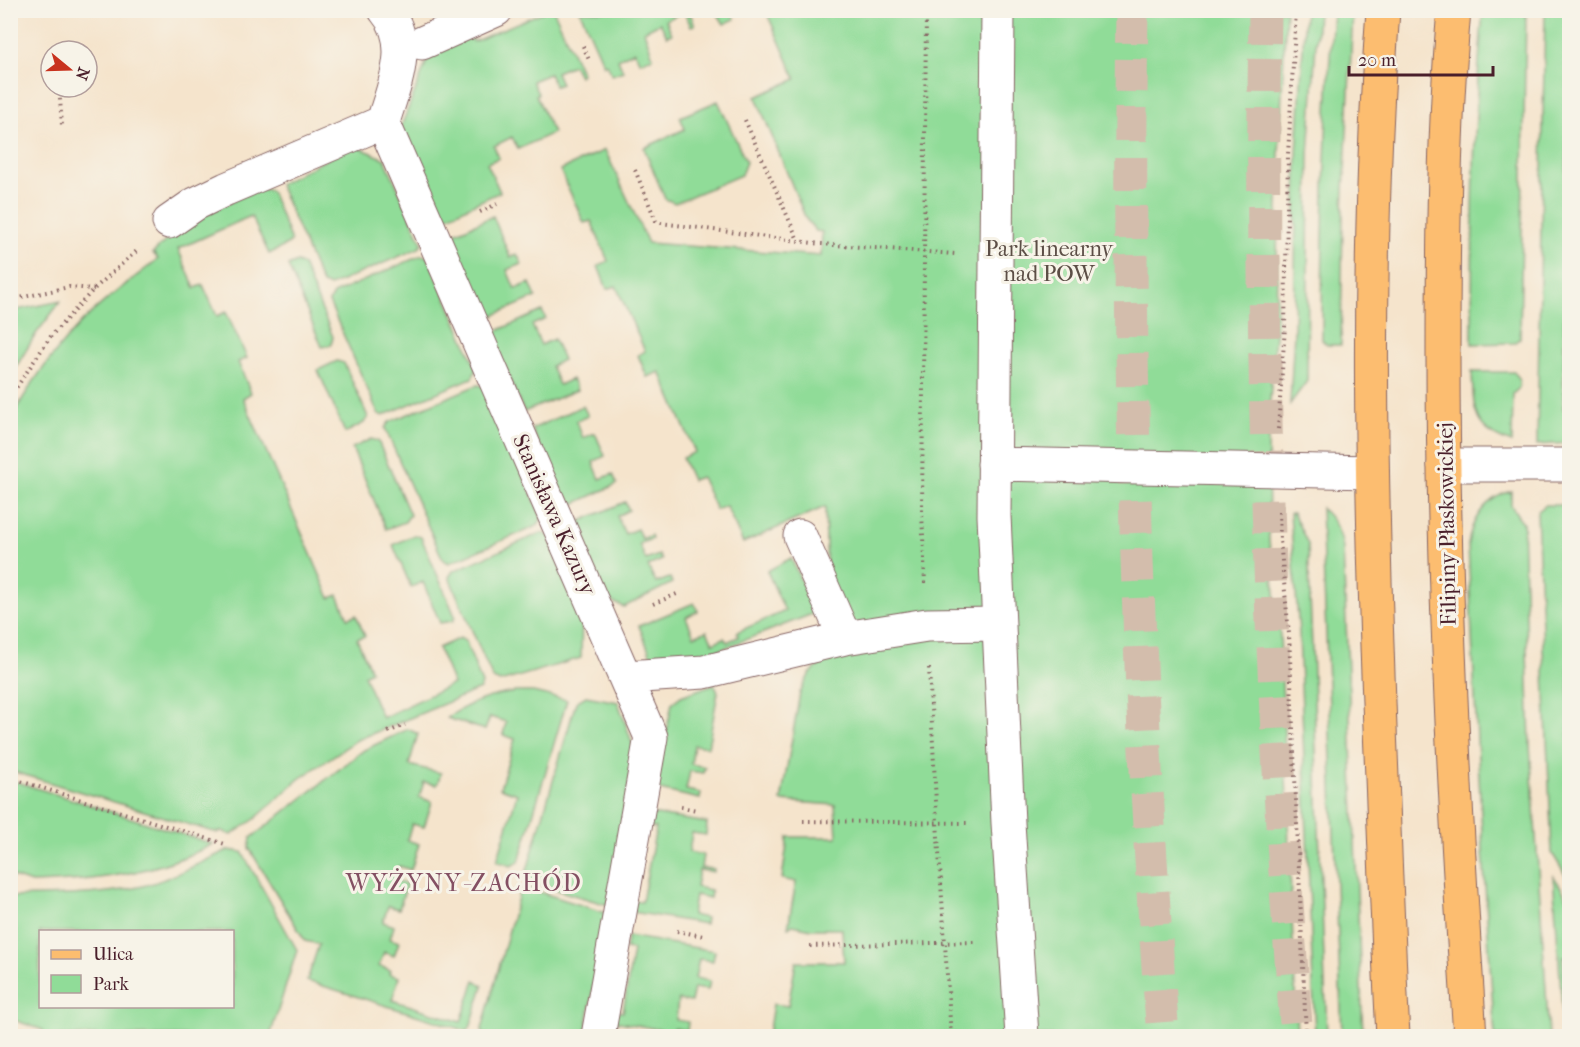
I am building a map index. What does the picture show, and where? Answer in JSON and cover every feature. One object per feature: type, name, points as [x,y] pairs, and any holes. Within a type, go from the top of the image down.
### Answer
[{"type":"main road","points":[[1383,10],[1378,75],[1373,221],[1372,472],[1375,613],[1393,1036]]},
{"type":"main road","name":"Filipiny Płaskowickiej","points":[[1454,10],[1443,200],[1446,606],[1452,746],[1470,1036]]},
{"type":"street","points":[[386,10],[411,41]]},
{"type":"street","points":[[169,222],[195,204],[226,189],[383,122],[400,66],[411,41],[431,10]]},
{"type":"street","points":[[411,41],[496,10]]},
{"type":"street","points":[[998,10],[994,464],[998,624],[1022,1036]]},
{"type":"street","name":"Stanisława Kazury","points":[[383,122],[651,737],[598,1036]]},
{"type":"street","points":[[994,464],[1372,472]]},
{"type":"street","points":[[1444,465],[1569,465]]},
{"type":"street","points":[[800,536],[845,638]]},
{"type":"street","points":[[626,677],[704,672],[845,638],[927,625],[998,624]]},
{"type":"path","points":[[926,10],[922,512],[937,822],[951,1036]]},
{"type":"path","points":[[1278,437],[1285,327],[1288,154],[1296,10]]},
{"type":"path","points":[[583,46],[590,62]]},
{"type":"path","points":[[60,99],[62,125]]},
{"type":"path","points":[[746,120],[799,241]]},
{"type":"path","points":[[634,170],[656,221],[799,241],[996,257]]},
{"type":"path","points":[[480,212],[497,204]]},
{"type":"path","points":[[10,397],[51,336],[94,289],[169,222]]},
{"type":"path","points":[[10,300],[69,287],[94,289]]},
{"type":"path","points":[[1280,502],[1280,540],[1289,634],[1306,1036]]},
{"type":"path","points":[[653,604],[677,594]]},
{"type":"path","points":[[388,732],[405,725]]},
{"type":"path","points":[[10,778],[225,844]]},
{"type":"path","points":[[687,808],[697,810]]},
{"type":"path","points":[[803,821],[1008,823]]},
{"type":"path","points":[[677,931],[703,936]]},
{"type":"path","points":[[810,946],[1016,941]]},
{"type":"green space","points":[[545,11],[554,11],[582,74],[579,76],[573,65],[556,72],[561,84],[555,86],[549,74],[532,81],[553,133],[518,149],[512,137],[494,146],[499,158],[487,163],[500,192],[440,220],[400,129],[430,53],[470,36],[473,42]]},
{"type":"green space","points":[[580,11],[689,11],[695,25],[691,26],[684,12],[666,20],[672,34],[667,36],[660,23],[644,31],[653,57],[640,62],[634,51],[618,59],[623,71],[612,75],[607,64],[604,65]]},
{"type":"green space","points":[[716,11],[731,11],[735,19],[724,24]]},
{"type":"green space","name":"Park linearny nad POW","points":[[766,11],[1286,11],[1279,154],[1276,322],[1268,426],[1269,541],[1280,635],[1297,1036],[768,1036],[773,1004],[788,1006],[796,962],[844,962],[842,929],[811,929],[793,925],[788,927],[796,882],[782,879],[788,837],[837,837],[835,805],[781,801],[800,693],[809,675],[829,656],[825,507],[743,543],[726,506],[716,510],[701,477],[692,480],[682,458],[695,452],[660,372],[647,377],[638,355],[645,351],[616,286],[607,289],[598,266],[608,261],[591,221],[584,223],[560,170],[605,150],[648,243],[821,256],[822,232],[816,231],[806,219],[756,97],[796,79]]},
{"type":"green space","points":[[1305,11],[1318,11],[1309,155],[1307,381],[1290,404],[1294,332],[1297,154]]},
{"type":"green space","points":[[1333,11],[1353,11],[1343,210],[1341,345],[1327,345],[1322,340],[1325,175]]},
{"type":"green space","points":[[1483,11],[1526,11],[1520,338],[1514,343],[1472,344],[1474,177]]},
{"type":"green space","points":[[1545,11],[1569,11],[1563,409],[1569,409],[1570,443],[1537,445]]},
{"type":"green space","points":[[718,101],[746,162],[741,175],[675,203],[665,199],[644,148],[685,129],[680,117]]},
{"type":"green space","points":[[354,145],[385,159],[422,243],[419,248],[330,286],[322,284],[279,184]]},
{"type":"green space","points":[[260,188],[271,191],[291,241],[289,244],[269,254],[251,216],[178,249],[195,288],[203,285],[217,316],[226,312],[247,358],[238,362],[251,393],[243,398],[330,598],[338,595],[348,618],[356,615],[365,636],[357,639],[371,671],[364,675],[382,718],[453,684],[438,648],[460,638],[466,642],[482,684],[480,689],[357,740],[299,779],[255,819],[231,835],[222,831],[217,833],[11,771],[10,421],[33,383],[70,335],[98,307],[158,259],[153,253],[190,223]]},
{"type":"green space","points":[[493,216],[510,257],[517,254],[522,264],[507,270],[515,289],[530,283],[536,297],[483,320],[446,237]]},
{"type":"green space","points":[[422,255],[428,257],[477,369],[472,378],[382,416],[378,413],[329,302],[333,294]]},
{"type":"green space","points":[[297,262],[303,265],[333,337],[331,345],[322,347],[288,266]]},
{"type":"green space","points":[[61,301],[36,334],[11,375],[11,311]]},
{"type":"green space","points":[[542,311],[546,319],[532,325],[541,345],[554,339],[563,360],[551,366],[559,385],[572,379],[577,390],[524,412],[490,334]]},
{"type":"green space","points":[[337,361],[344,363],[368,417],[364,423],[345,433],[318,370]]},
{"type":"green space","points":[[1472,372],[1514,372],[1519,378],[1519,388],[1513,394],[1512,443],[1489,431],[1477,416],[1473,397]]},
{"type":"green space","points":[[477,385],[485,386],[542,518],[537,526],[449,563],[443,560],[385,428],[389,422]]},
{"type":"green space","points":[[583,406],[588,416],[576,421],[583,438],[595,433],[605,456],[593,462],[600,479],[613,474],[617,484],[567,507],[532,429]]},
{"type":"green space","points":[[371,439],[378,441],[410,515],[405,522],[386,529],[352,448]]},
{"type":"green space","points":[[1511,491],[1511,505],[1523,524],[1530,745],[1549,1036],[1495,1036],[1468,545],[1472,527],[1481,511],[1494,499]]},
{"type":"green space","points":[[625,502],[629,510],[617,516],[625,534],[637,529],[642,539],[651,535],[652,539],[639,544],[646,560],[659,555],[662,560],[648,566],[656,583],[670,578],[672,583],[624,607],[607,600],[574,524]]},
{"type":"green space","points":[[1546,505],[1569,505],[1569,881],[1552,853],[1537,512]]},
{"type":"green space","points":[[1321,508],[1336,526],[1343,549],[1363,1036],[1342,1036]]},
{"type":"green space","points":[[1290,513],[1293,513],[1308,544],[1327,1036],[1315,1036],[1299,633]]},
{"type":"green space","points":[[541,533],[550,536],[582,612],[581,658],[500,682],[493,679],[449,577],[453,571]]},
{"type":"green space","points":[[414,535],[421,537],[455,616],[453,621],[440,623],[423,582],[411,587],[393,545]]},
{"type":"green space","points":[[791,558],[815,613],[695,659],[651,656],[639,626],[694,603],[698,611],[686,617],[694,636],[707,631],[713,643],[724,638],[727,642],[738,637],[737,632],[785,611],[767,571]]},
{"type":"green space","points":[[714,684],[718,692],[708,747],[694,745],[691,764],[705,767],[703,773],[690,771],[686,790],[701,793],[700,799],[655,789],[672,703],[681,696]]},
{"type":"green space","points":[[516,692],[533,692],[567,700],[519,862],[511,866],[497,861],[517,794],[500,788],[515,739],[503,735],[506,722],[490,717],[485,730],[447,718],[480,701]]},
{"type":"green space","points":[[586,696],[618,702],[635,751],[608,905],[529,882],[525,877],[576,702]]},
{"type":"green space","points":[[408,729],[418,734],[409,765],[441,773],[437,785],[424,782],[419,797],[432,802],[424,827],[412,824],[407,840],[419,844],[411,870],[399,866],[394,880],[407,884],[399,909],[388,906],[383,922],[394,926],[390,939],[399,942],[394,956],[384,952],[379,966],[390,970],[389,974],[399,977],[392,1000],[461,1022],[475,980],[483,986],[470,1028],[467,1031],[307,981],[319,944],[305,941],[249,848],[251,838],[364,750]]},
{"type":"green space","points":[[11,780],[213,844],[169,862],[124,874],[31,883],[11,876]]},
{"type":"green space","points":[[651,814],[707,823],[706,835],[692,833],[689,852],[703,855],[701,868],[714,869],[714,872],[699,870],[696,887],[711,890],[710,898],[695,895],[692,915],[706,918],[705,924],[632,912],[634,901],[642,902],[656,828],[649,827]]},
{"type":"green space","points":[[228,850],[242,852],[297,950],[270,1036],[42,1036],[43,1030],[11,1019],[11,897],[91,894],[123,890],[173,876]]},
{"type":"green space","points":[[1553,875],[1569,900],[1569,958],[1563,957],[1569,1036],[1564,1036]]},
{"type":"green space","points":[[527,888],[606,913],[585,1036],[491,1036],[483,1034],[482,1029],[520,890]]},
{"type":"green space","points":[[628,936],[715,951],[713,961],[699,959],[695,978],[710,981],[708,990],[694,988],[691,1002],[678,1000],[676,1020],[688,1022],[687,1031],[674,1028],[673,1032],[614,1021],[616,1011],[623,1012],[633,950],[625,949]]},
{"type":"tunnel","points":[[1132,10],[1131,267],[1136,524],[1146,780],[1163,1036]]},
{"type":"tunnel","points":[[1265,10],[1264,267],[1269,524],[1279,780],[1297,1036]]},
{"type":"district","name":"WYŻYNY-ZACHÓD","points":[[464,883]]}]
